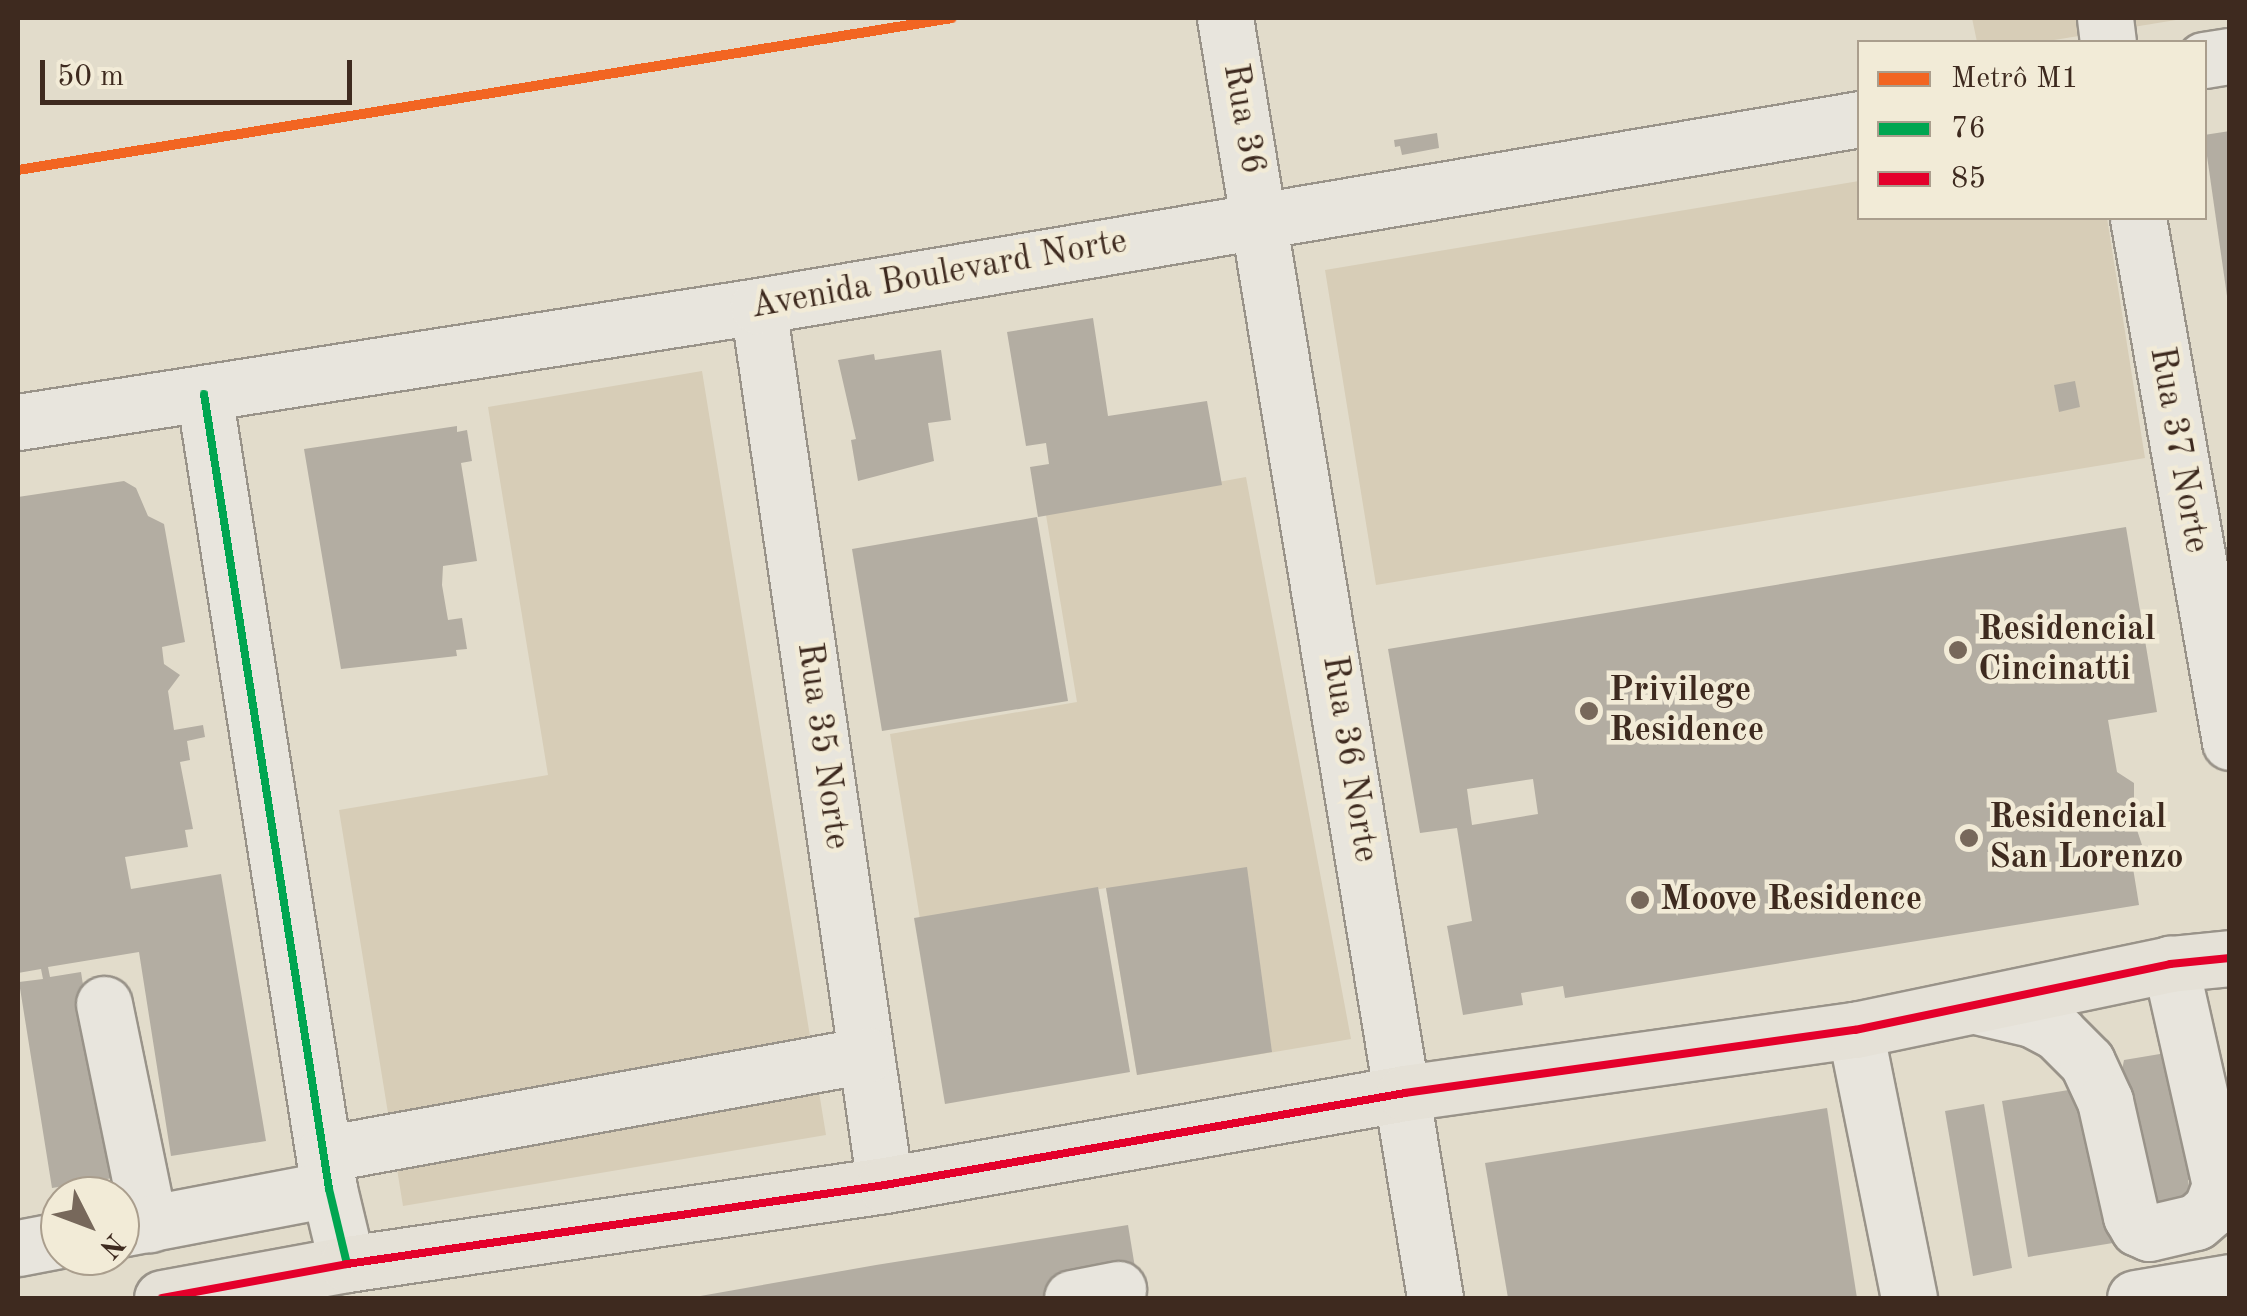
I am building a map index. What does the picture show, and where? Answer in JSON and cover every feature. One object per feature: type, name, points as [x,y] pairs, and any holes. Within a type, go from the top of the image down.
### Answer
[{"type":"main road","points":[[162,1298],[348,1264],[886,1185],[1405,1093],[1854,1030],[2170,964],[2230,958]]},
{"type":"street","name":"Rua 36","points":[[1225,18],[1260,220]]},
{"type":"street","name":"Avenida Boulevard Norte","points":[[18,422],[758,306],[1857,120]]},
{"type":"street","name":"Rua 36 Norte","points":[[1260,220],[1405,1093],[1435,1298]]},
{"type":"street","name":"Rua 37 Norte","points":[[2138,220],[2230,742]]},
{"type":"street","name":"Rua 35 Norte","points":[[758,306],[886,1185]]},
{"type":"street","points":[[204,394],[326,1172],[348,1264]]},
{"type":"street","points":[[1976,1006],[2032,1019],[2058,1033],[2087,1062],[2105,1101],[2131,1216],[2138,1228],[2149,1233],[2196,1222],[2211,1209],[2220,1185],[2170,964]]},
{"type":"street","points":[[104,1004],[127,1176]]},
{"type":"street","points":[[1854,1030],[1909,1298]]},
{"type":"street","points":[[140,1224],[326,1172],[866,1055]]},
{"type":"street","points":[[2135,1298],[2230,1282]]},
{"type":"shaded area","points":[[1972,18],[2188,18],[2054,40],[1977,40]]},
{"type":"shaded area","points":[[1857,181],[1857,220],[2107,220],[2145,458],[1376,585],[1325,270]]},
{"type":"shaded area","points":[[702,371],[826,1135],[403,1206],[339,810],[548,775],[488,407]]},
{"type":"shaded area","points":[[1246,477],[1351,1039],[1137,1075],[1106,888],[920,919],[890,734],[1077,702],[1043,497],[1057,511]]},
{"type":"building","points":[[2230,131],[2227,296],[2207,156],[2207,135]]},
{"type":"building","points":[[1437,133],[1439,148],[1402,155],[1400,146],[1395,147],[1394,140]]},
{"type":"building","points":[[1093,318],[1108,416],[1207,401],[1222,485],[1038,517],[1030,467],[1049,464],[1046,443],[1026,446],[1007,332]]},
{"type":"building","points":[[941,350],[951,420],[928,423],[934,461],[858,481],[851,440],[856,439],[838,360],[874,354],[875,360]]},
{"type":"building","points":[[2075,381],[2080,407],[2059,412],[2054,385]]},
{"type":"building","points":[[457,426],[457,432],[467,430],[472,461],[461,463],[477,561],[443,566],[442,585],[448,620],[462,618],[467,649],[456,650],[457,656],[341,669],[304,449]]},
{"type":"building","points":[[124,481],[136,488],[148,516],[164,524],[185,642],[162,647],[164,664],[180,675],[168,691],[174,730],[203,725],[205,737],[187,741],[190,760],[180,762],[193,829],[185,830],[188,847],[125,857],[131,889],[221,874],[266,1141],[171,1156],[139,952],[48,967],[50,977],[81,972],[113,1176],[50,1176],[19,982],[43,979],[41,969],[18,973],[18,497]]},
{"type":"building","points":[[1037,517],[1068,701],[882,731],[852,549]]},
{"type":"building","points":[[2126,527],[2157,712],[2108,720],[2117,772],[2134,783],[2134,821],[2147,860],[2133,868],[2139,905],[1565,998],[1563,986],[1521,993],[1523,1005],[1463,1015],[1447,926],[1472,921],[1457,828],[1420,833],[1388,649]],"holes":[[[1533,779],[1538,814],[1472,825],[1467,789]]]},
{"type":"building","points":[[1247,867],[1272,1052],[1137,1075],[1106,888]]},
{"type":"building","points":[[1098,887],[1130,1072],[945,1104],[914,918]]},
{"type":"building","points":[[2166,1053],[2202,1177],[2188,1180],[2191,1196],[2136,1205],[2121,1075],[2124,1060]]},
{"type":"building","points":[[2093,1086],[2119,1242],[2028,1257],[2002,1101]]},
{"type":"building","points":[[1984,1104],[2012,1268],[1973,1276],[1945,1111]]},
{"type":"building","points":[[1827,1108],[1857,1298],[1508,1298],[1485,1163]]},
{"type":"building","points":[[1128,1225],[1140,1298],[689,1298],[876,1265]]},
{"type":"metro line","name":"M1","points":[[18,170],[952,18]]},
{"type":"transit line","name":"76","points":[[204,394],[329,1189],[347,1264]]},
{"type":"transit line","name":"85","points":[[162,1298],[347,1264],[885,1185],[1405,1093],[1855,1030],[2170,964],[2230,958]]},
{"type":"place","name":"Residencial Cincinatti","points":[[1958,650]]},
{"type":"place","name":"Privilege Residence","points":[[1589,711]]},
{"type":"place","name":"Residencial San Lorenzo","points":[[1969,838]]},
{"type":"place","name":"Moove Residence","points":[[1640,900]]}]
